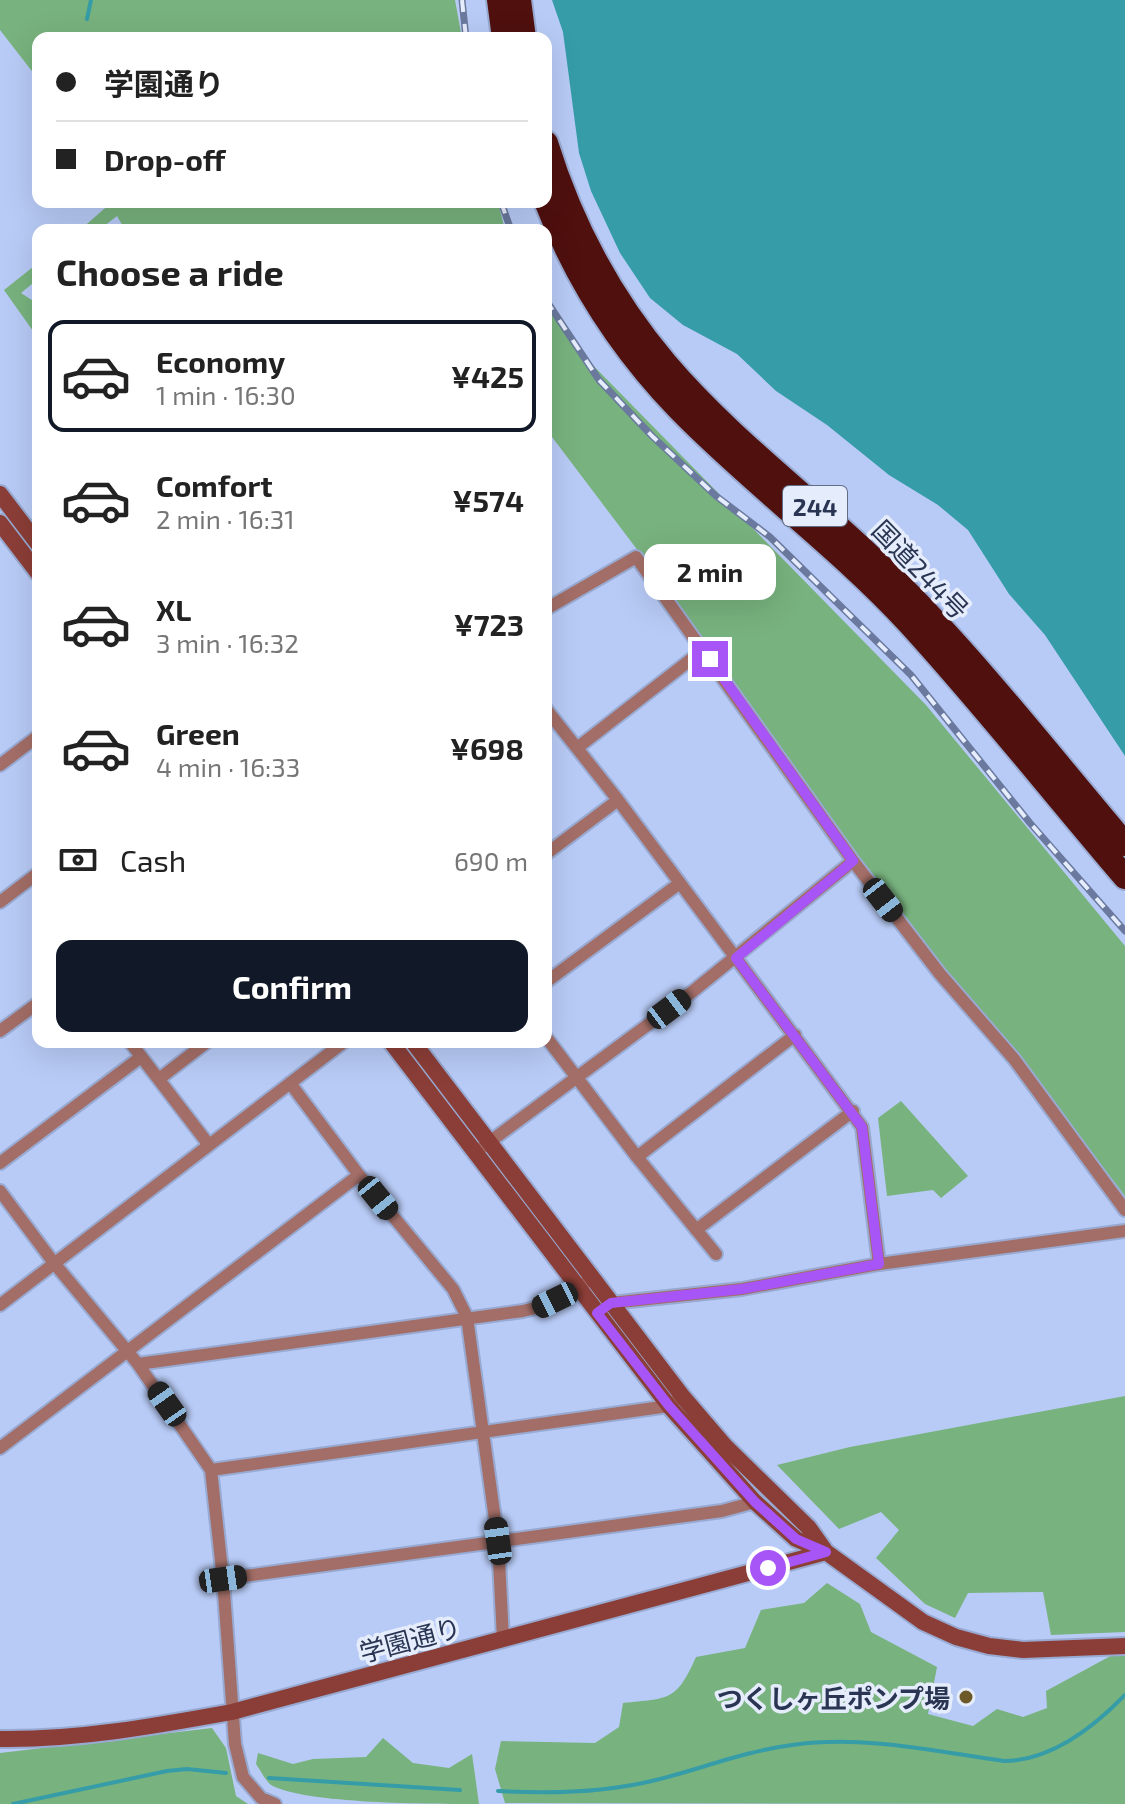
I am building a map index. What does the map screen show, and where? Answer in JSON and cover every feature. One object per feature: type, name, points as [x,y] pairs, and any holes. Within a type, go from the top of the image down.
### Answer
[{"type":"highway","points":[[499,0],[503,32]]},
{"type":"highway","points":[[519,0],[523,32]]},
{"type":"highway","name":"国道244号","points":[[552,158],[585,243],[646,339],[669,367],[724,423],[871,555],[923,608],[1125,844]]},
{"type":"highway","name":"国道244号","points":[[549,208],[558,234],[615,334],[646,372],[710,439],[828,544],[910,624],[1125,877]]},
{"type":"street","points":[[0,494],[32,536]]},
{"type":"street","points":[[0,523],[32,565]]},
{"type":"street","points":[[552,606],[636,557],[853,861],[940,974],[1014,1059],[1125,1210]]},
{"type":"street","points":[[577,748],[703,650]]},
{"type":"street","points":[[552,717],[853,1111],[862,1127],[879,1264]]},
{"type":"street","points":[[0,765],[32,745]]},
{"type":"street","points":[[552,850],[618,800]]},
{"type":"street","points":[[476,1152],[736,958],[853,861]]},
{"type":"street","points":[[0,902],[32,878]]},
{"type":"street","points":[[552,978],[680,883]]},
{"type":"street","points":[[0,1031],[32,1007]]},
{"type":"street","points":[[637,1157],[795,1035]]},
{"type":"street","points":[[552,1045],[716,1254]]},
{"type":"street","points":[[134,1048],[209,1145]]},
{"type":"street","points":[[159,1079],[199,1048]]},
{"type":"street","points":[[0,1305],[336,1048]]},
{"type":"street","points":[[396,1048],[476,1152],[585,1282]]},
{"type":"street","points":[[418,1048],[490,1141],[585,1282],[676,1402],[755,1502],[796,1539],[826,1552],[923,1622],[956,1637],[989,1646],[1023,1650],[1125,1646]]},
{"type":"street","points":[[0,1163],[141,1057]]},
{"type":"street","points":[[290,1083],[359,1175],[453,1289],[467,1317],[498,1541],[503,1639]]},
{"type":"street","points":[[696,1230],[853,1111]]},
{"type":"street","points":[[0,1448],[359,1175]]},
{"type":"street","points":[[0,1191],[54,1263],[138,1364],[211,1470],[223,1579],[235,1744],[243,1777],[261,1798],[275,1804]]},
{"type":"street","points":[[604,1308],[742,1289],[879,1264],[1125,1231]]},
{"type":"street","points":[[138,1364],[539,1307],[585,1282]]},
{"type":"street","points":[[211,1470],[483,1433],[676,1402]]},
{"type":"street","points":[[676,1402],[809,1528],[826,1552]]},
{"type":"street","points":[[223,1579],[722,1511],[755,1502]]},
{"type":"street","name":"学園通り","points":[[0,1739],[59,1738],[232,1712],[826,1552]]},
{"type":"shaded area","points":[[0,0],[455,0],[461,32],[32,32],[32,71],[0,30]]},
{"type":"shaded area","points":[[552,0],[1125,0],[1125,756],[1045,635],[1009,594],[968,530],[938,505],[889,475],[827,425],[776,391],[737,354],[683,325],[650,298],[620,253],[591,191],[579,153],[563,32]]},
{"type":"shaded area","points":[[105,208],[500,208],[504,224],[122,224],[117,216],[107,224],[87,224]]},
{"type":"shaded area","points":[[32,268],[32,284],[21,293],[32,300],[32,330],[4,290]]},
{"type":"shaded area","points":[[552,309],[579,351],[926,705],[1125,946],[1125,1196],[1008,1043],[938,963],[811,795],[645,560],[552,437]]},
{"type":"shaded area","points":[[901,1101],[968,1176],[941,1198],[933,1190],[887,1196],[878,1118]]},
{"type":"shaded area","points":[[1125,1396],[1125,1632],[1051,1635],[1043,1592],[968,1593],[955,1618],[925,1604],[876,1558],[899,1530],[881,1512],[839,1529],[777,1465],[850,1447]]},
{"type":"shaded area","points":[[827,1583],[860,1604],[871,1632],[937,1667],[928,1714],[973,1726],[997,1709],[1023,1717],[1047,1708],[1046,1691],[1116,1653],[1125,1656],[1125,1804],[505,1803],[495,1769],[501,1741],[595,1743],[619,1727],[623,1703],[669,1695],[683,1682],[696,1657],[745,1648],[761,1610],[804,1603]]},
{"type":"shaded area","points":[[212,1728],[226,1748],[236,1796],[248,1804],[0,1804],[0,1753]]},
{"type":"shaded area","points":[[383,1738],[413,1763],[449,1768],[472,1754],[479,1804],[370,1802],[311,1796],[271,1785],[256,1764],[258,1753],[293,1764],[313,1759],[366,1757]]},
{"type":"waterway","points":[[87,19],[91,0]]},
{"type":"waterway","points":[[498,1791],[557,1792],[617,1788],[757,1751],[819,1742],[872,1743],[1004,1761],[1021,1759],[1055,1749],[1070,1740],[1100,1719],[1125,1695]]},
{"type":"waterway","points":[[13,1804],[167,1771],[187,1769],[226,1773]]},
{"type":"waterway","points":[[269,1778],[460,1790]]},
{"type":"railway","points":[[462,0],[465,32]]},
{"type":"railway","points":[[503,208],[509,224]]},
{"type":"railway","points":[[552,309],[599,380],[652,436],[716,496],[770,537],[911,675],[1030,823],[1125,931]]},
{"type":"place","name":"つくしヶ丘ポンプ場","points":[[966,1697]]},
{"type":"route","points":[[710,659],[853,861],[736,958],[862,1127],[879,1264],[742,1289],[611,1303],[597,1313],[669,1406],[755,1502],[796,1539],[826,1552],[768,1568]]}]
